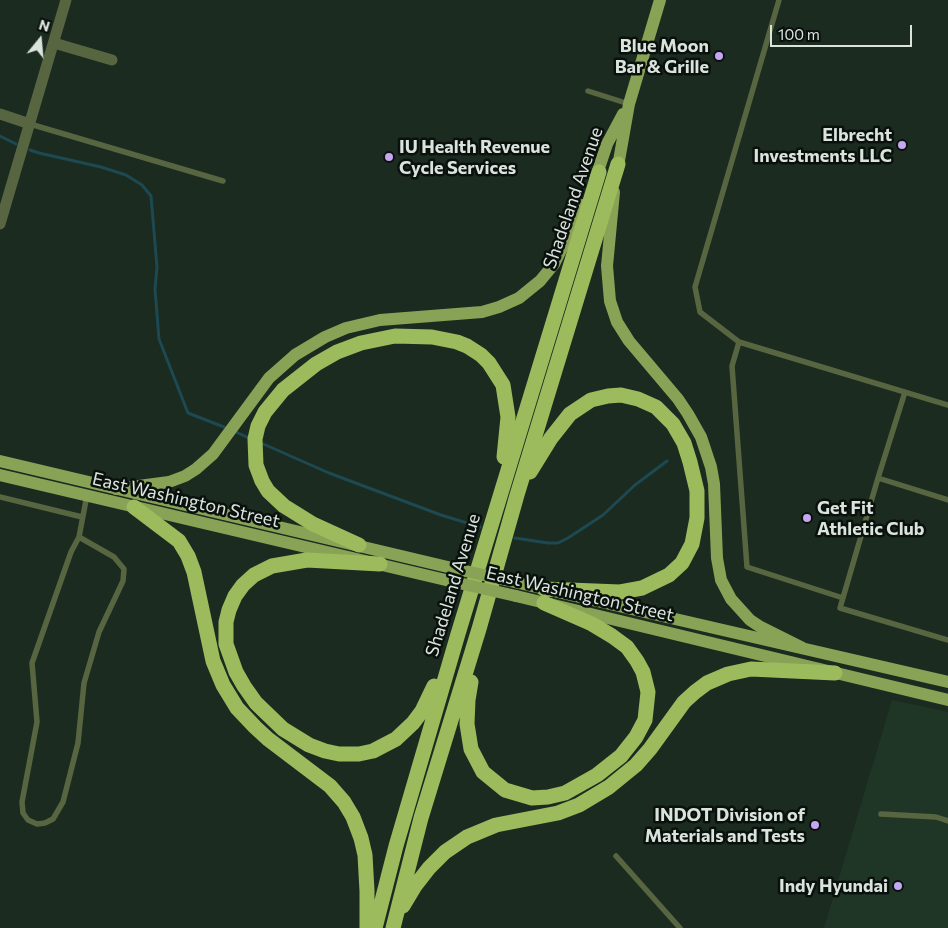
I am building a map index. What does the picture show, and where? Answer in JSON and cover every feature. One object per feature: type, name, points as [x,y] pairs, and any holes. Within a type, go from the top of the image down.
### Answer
[{"type":"highway","name":"Shadeland Avenue","points":[[393,928],[421,818],[618,164]]},
{"type":"highway","name":"Shadeland Avenue","points":[[375,928],[396,846],[458,634],[599,172]]},
{"type":"highway","points":[[359,545],[313,524],[281,504],[264,485],[259,474],[255,456],[255,438],[258,426],[266,410],[274,400],[293,381],[316,364],[349,347],[395,336],[426,336],[459,342],[486,359],[501,381],[505,392],[507,409],[508,426],[500,495]]},
{"type":"highway","points":[[517,495],[540,454],[564,421],[582,405],[600,398],[621,395],[638,399],[656,407],[673,424],[684,443],[690,462],[696,492],[696,524],[689,552],[676,570],[653,584],[634,590],[544,596]]},
{"type":"highway","points":[[134,507],[179,541],[188,556],[194,572],[213,661],[223,685],[237,708],[268,739],[330,786],[339,795],[351,814],[361,838],[365,855],[368,891],[367,928]]},
{"type":"highway","points":[[380,564],[319,560],[284,563],[262,570],[248,580],[238,592],[229,610],[226,622],[225,633],[228,651],[244,686],[271,719],[297,739],[325,751],[339,754],[373,752],[404,732],[422,711],[458,634]]},
{"type":"highway","points":[[479,629],[468,706],[468,738],[473,756],[489,779],[511,792],[532,798],[565,793],[597,775],[625,751],[643,724],[647,712],[648,692],[643,672],[627,647],[602,629],[544,596]]},
{"type":"highway","points":[[393,928],[412,889],[445,852],[467,837],[492,827],[558,813],[579,805],[606,790],[636,765],[684,702],[707,683],[728,674],[751,669],[835,673]]},
{"type":"main road","points":[[629,104],[660,0]]},
{"type":"main road","name":"Shadeland Avenue","points":[[618,164],[629,104]]},
{"type":"main road","name":"Shadeland Avenue","points":[[599,172],[607,144],[629,104]]},
{"type":"main road","points":[[618,164],[609,231],[607,266],[609,297],[614,314],[629,341],[678,399],[701,437],[714,484],[717,563],[721,580],[729,596],[742,612],[759,626],[803,648]]},
{"type":"main road","points":[[116,489],[169,482],[185,476],[196,469],[213,454],[269,378],[295,355],[322,339],[346,328],[380,320],[482,312],[499,307],[523,295],[540,281],[556,260],[599,172]]},
{"type":"main road","name":"East Washington Street","points":[[0,461],[359,545],[451,574],[518,590],[803,648],[948,682]]},
{"type":"main road","name":"East Washington Street","points":[[0,474],[380,564],[451,574]]},
{"type":"main road","name":"East Washington Street","points":[[544,596],[835,673],[948,700]]},
{"type":"street","points":[[0,224],[66,0]]},
{"type":"street","points":[[54,42],[112,60]]},
{"type":"street","points":[[0,114],[30,124]]},
{"type":"lane","points":[[779,0],[695,287],[700,312],[740,342],[948,405]]},
{"type":"lane","points":[[588,92],[629,104]]},
{"type":"lane","points":[[30,124],[223,181]]},
{"type":"lane","points":[[740,342],[732,366],[747,567],[843,598]]},
{"type":"lane","points":[[905,392],[840,608],[948,640]]},
{"type":"lane","points":[[878,478],[948,500]]},
{"type":"lane","points":[[79,537],[114,558],[124,569],[124,581],[99,632],[84,683],[78,743],[64,802],[53,819],[46,823],[37,824],[28,820],[23,813],[22,802],[37,722],[32,663],[71,552],[79,537],[87,495]]},
{"type":"lane","points":[[0,497],[82,517]]},
{"type":"lane","points":[[881,814],[936,817],[948,821]]},
{"type":"lane","points":[[616,856],[680,928]]},
{"type":"shaded area","points":[[892,700],[948,712],[948,928],[824,928]]},
{"type":"waterway","points":[[0,136],[16,144]]},
{"type":"waterway","points":[[30,150],[126,175],[142,185],[151,196],[157,267],[155,289],[159,339],[188,413],[224,427]]},
{"type":"waterway","points":[[236,432],[249,438]]},
{"type":"waterway","points":[[261,443],[329,473],[441,515],[480,527]]},
{"type":"waterway","points":[[515,538],[548,543],[558,543],[568,538],[603,515],[635,485],[667,461]]},
{"type":"place","name":"Blue Moon Bar & Grille","points":[[719,56]]},
{"type":"place","name":"Elbrecht Investments LLC","points":[[902,145]]},
{"type":"place","name":"IU Health Revenue Cycle Services","points":[[389,157]]},
{"type":"place","name":"Get Fit Athletic Club","points":[[807,518]]},
{"type":"place","name":"INDOT Division of Materials and Tests","points":[[815,825]]},
{"type":"place","name":"Indy Hyundai","points":[[898,886]]}]
